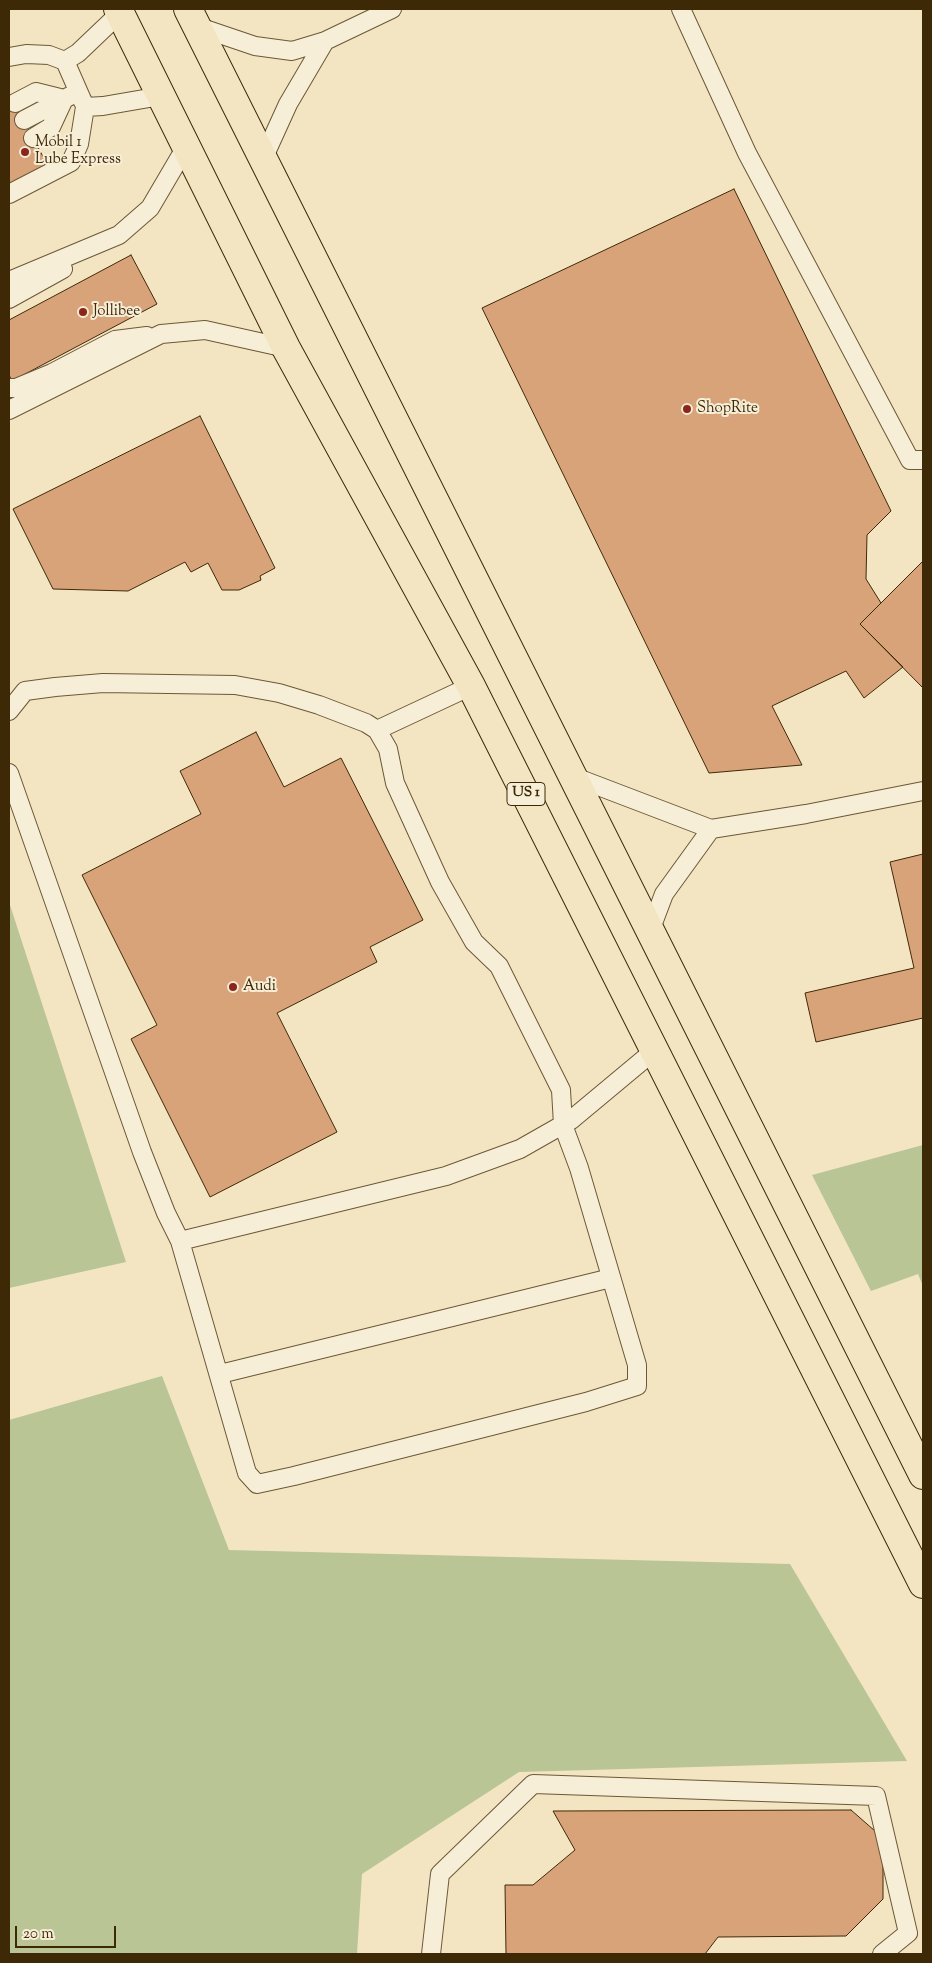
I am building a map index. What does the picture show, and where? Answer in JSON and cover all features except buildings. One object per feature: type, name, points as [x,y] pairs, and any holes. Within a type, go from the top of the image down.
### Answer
[{"type":"highway","name":"US 1","points":[[119,11],[286,348],[472,686],[923,1584]]},
{"type":"highway","points":[[192,17],[923,1475]]},
{"type":"lane","points":[[192,17],[255,46],[292,50],[325,41],[392,9]]},
{"type":"lane","points":[[681,9],[747,153],[910,460],[923,460]]},
{"type":"lane","points":[[64,61],[78,53],[119,11]]},
{"type":"lane","points":[[263,159],[288,104],[325,41]]},
{"type":"lane","points":[[9,57],[26,54],[49,55],[64,61]]},
{"type":"lane","points":[[9,194],[71,162],[78,144],[76,99],[64,61]]},
{"type":"lane","points":[[14,103],[36,92],[103,106],[162,96]]},
{"type":"lane","points":[[24,120],[76,99]]},
{"type":"lane","points":[[33,138],[52,127],[76,99]]},
{"type":"lane","points":[[9,299],[119,235],[150,208],[187,145]]},
{"type":"lane","points":[[9,281],[119,235]]},
{"type":"lane","points":[[9,388],[16,388],[52,373],[115,340],[205,330],[286,348]]},
{"type":"lane","points":[[9,410],[161,334]]},
{"type":"lane","points":[[9,710],[25,692],[55,687],[103,683],[234,685],[279,693],[319,705],[366,723],[377,730],[388,749],[395,783],[440,882],[474,942],[499,966],[561,1090],[563,1125],[579,1168],[637,1365],[637,1386],[586,1402],[257,1484],[247,1473],[220,1374],[180,1241],[166,1213],[142,1152],[9,773]]},
{"type":"lane","points":[[377,730],[472,686]]},
{"type":"lane","points":[[572,776],[711,829],[806,814],[923,791]]},
{"type":"lane","points":[[650,931],[664,894],[711,829]]},
{"type":"lane","points":[[180,1241],[446,1176],[520,1149],[563,1125],[655,1050]]},
{"type":"lane","points":[[220,1374],[611,1278]]},
{"type":"lane","points":[[431,1954],[440,1874],[533,1784],[876,1796],[908,1933],[882,1954]]},
{"type":"green space","points":[[9,902],[126,1262],[9,1288]]},
{"type":"green space","points":[[923,1145],[923,1286],[918,1274],[871,1291],[812,1175]]},
{"type":"green space","points":[[162,1376],[229,1550],[790,1564],[907,1761],[519,1772],[362,1874],[357,1954],[9,1954],[9,1420]]},
{"type":"place","name":"Mobil 1 Lube Express","points":[[25,152]]},
{"type":"place","name":"Jollibee","points":[[83,312]]},
{"type":"place","name":"ShopRite","points":[[687,409]]},
{"type":"place","name":"Audi","points":[[233,987]]}]
